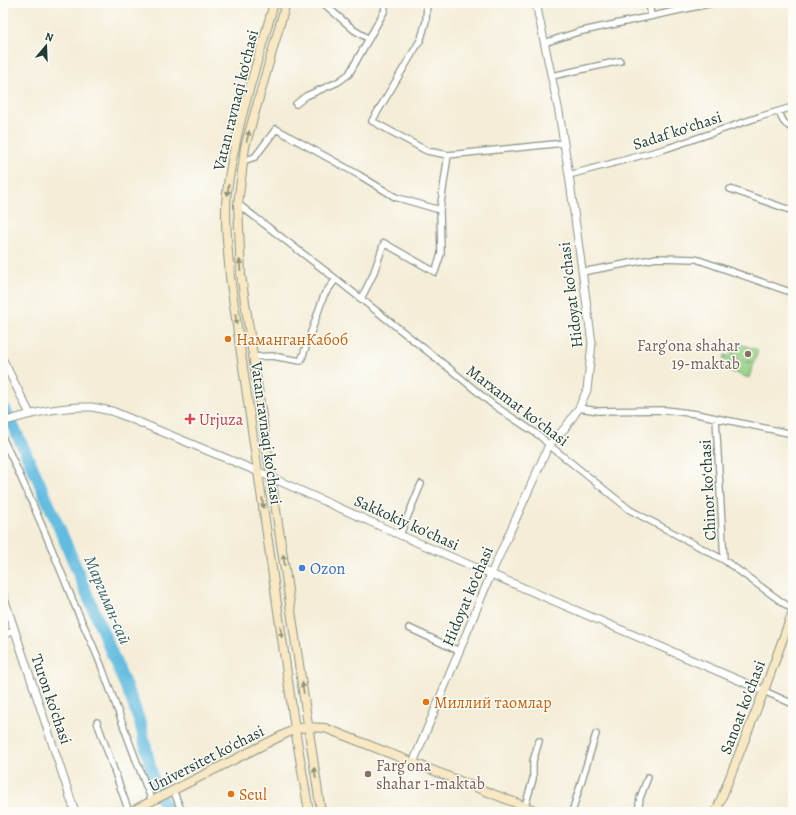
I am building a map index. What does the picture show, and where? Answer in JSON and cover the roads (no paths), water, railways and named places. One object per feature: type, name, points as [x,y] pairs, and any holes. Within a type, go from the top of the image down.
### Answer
[{"type":"main road","name":"Vatan ravnaqi ko'chasi","points":[[274,3],[235,145],[227,193],[227,222],[230,277],[295,729]]},
{"type":"main road","name":"Vatan ravnaqi ko'chasi","points":[[286,3],[250,126],[243,160],[238,204],[241,275],[308,727]]},
{"type":"main road","name":"Sanoat ko'chasi","points":[[716,812],[764,691],[793,611]]},
{"type":"main road","name":"Universitet ko'chasi","points":[[130,812],[295,729],[308,727],[325,728],[539,812]]},
{"type":"main road","points":[[308,727],[321,812]]},
{"type":"main road","points":[[295,729],[309,812]]},
{"type":"street","points":[[323,3],[354,30],[369,39]]},
{"type":"street","points":[[296,104],[306,96],[338,82],[349,74],[384,10],[384,3]]},
{"type":"street","points":[[427,3],[426,21],[421,39],[372,121],[427,151],[448,156],[564,143]]},
{"type":"street","name":"Hidoyat ko'chasi","points":[[413,763],[492,574],[549,445],[565,428],[579,408],[586,390],[592,343],[564,143],[552,76],[536,3]]},
{"type":"street","points":[[649,3],[652,16]]},
{"type":"street","points":[[544,43],[578,32],[713,3]]},
{"type":"street","points":[[552,76],[620,61]]},
{"type":"street","name":"Sadaf koʻchasi","points":[[569,175],[664,149],[793,107]]},
{"type":"street","points":[[778,111],[786,126],[793,128]]},
{"type":"street","points":[[243,160],[255,158],[276,130],[359,175],[394,197],[440,210]]},
{"type":"street","points":[[361,299],[373,275],[384,243],[435,272],[441,254],[440,210],[448,156]]},
{"type":"street","points":[[730,189],[793,211]]},
{"type":"street","name":"Marxamat koʻchasi","points":[[238,204],[336,279],[492,404],[540,436],[549,445],[630,510],[724,560],[793,611]]},
{"type":"street","points":[[582,272],[657,258],[696,259],[793,293]]},
{"type":"street","points":[[253,357],[272,356],[301,361],[324,295],[336,279]]},
{"type":"street","points":[[3,360],[30,414]]},
{"type":"street","name":"Sakkokiy ko'chasi","points":[[3,422],[30,414],[78,407],[93,407],[112,411],[259,472],[400,535],[793,704]]},
{"type":"street","points":[[579,408],[598,411],[664,410],[698,414],[793,434]]},
{"type":"street","name":"Chinor koʻchasi","points":[[716,419],[724,560]]},
{"type":"street","points":[[3,439],[29,492],[73,602],[104,671],[152,801]]},
{"type":"street","points":[[400,535],[421,484]]},
{"type":"street","name":"Turon ko'chasi","points":[[3,595],[75,812]]},
{"type":"street","points":[[409,628],[460,651]]},
{"type":"street","points":[[3,636],[14,630]]},
{"type":"street","points":[[97,722],[130,812]]},
{"type":"street","points":[[572,812],[596,734]]},
{"type":"street","points":[[525,806],[533,779],[533,761],[539,741]]},
{"type":"street","points":[[638,812],[640,798],[648,777]]},
{"type":"street","points":[[173,790],[182,812]]},
{"type":"waterway","name":"Маргилан-сай","points":[[3,406],[38,479],[133,703],[141,726],[153,779],[167,812]]},
{"type":"place","name":"НаманганКабоб","points":[[228,339]]},
{"type":"place","name":"Farg'ona shahar 19-maktab","points":[[748,354]]},
{"type":"place","name":"Urjuza","points":[[190,419]]},
{"type":"place","name":"Ozon","points":[[302,568]]},
{"type":"place","name":"Миллий таомлар","points":[[426,702]]},
{"type":"place","name":"Farg'ona shahar 1-maktab","points":[[368,774]]},
{"type":"place","name":"Seul","points":[[231,794]]}]
